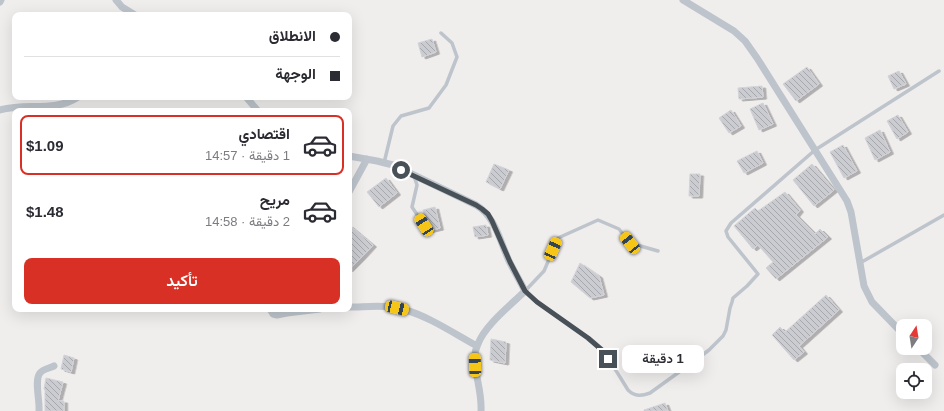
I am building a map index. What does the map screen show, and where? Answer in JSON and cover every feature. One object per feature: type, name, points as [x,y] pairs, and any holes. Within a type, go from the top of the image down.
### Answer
[{"type":"street","points":[[116,0],[128,12]]},
{"type":"street","points":[[683,0],[728,26],[740,35],[772,81],[847,201],[851,212],[864,286],[872,302],[896,327]]},
{"type":"street","points":[[18,108],[61,105],[74,100]]},
{"type":"street","points":[[249,100],[255,108]]},
{"type":"street","points":[[0,110],[12,109]]},
{"type":"street","points":[[352,157],[393,165],[476,205],[488,214],[492,221],[510,262],[525,291],[485,331],[477,346],[475,365],[480,392],[481,411]]},
{"type":"street","points":[[352,187],[367,160]]},
{"type":"street","points":[[352,307],[382,306],[405,310],[432,321],[477,346]]},
{"type":"street","points":[[272,312],[277,315],[295,312]]},
{"type":"street","points":[[925,355],[935,365]]},
{"type":"street","points":[[39,411],[37,385],[38,377],[41,372],[54,366]]},
{"type":"lane","points":[[384,163],[393,126],[401,116],[429,108],[446,85],[457,57],[452,43],[441,33]]},
{"type":"lane","points":[[658,251],[630,243],[619,229],[598,220],[558,238],[544,271],[525,291],[537,302],[595,344],[605,354],[626,386],[632,393],[638,395],[645,395],[650,392],[709,350],[723,336],[726,330],[730,304],[758,274],[728,237],[726,231],[731,223],[815,150],[938,71]]},
{"type":"lane","points":[[414,176],[417,185],[412,207],[424,225]]},
{"type":"lane","points":[[860,262],[944,215]]},
{"type":"building","points":[[432,39],[436,52],[422,57],[418,43]]},
{"type":"building","points":[[807,67],[819,84],[796,101],[783,84]]},
{"type":"building","points":[[899,71],[906,84],[894,89],[888,76]]},
{"type":"building","points":[[762,86],[763,97],[739,99],[738,88]]},
{"type":"building","points":[[763,103],[773,124],[759,130],[750,109]]},
{"type":"building","points":[[731,110],[741,126],[729,133],[719,118]]},
{"type":"building","points":[[898,115],[908,132],[897,139],[887,121]]},
{"type":"building","points":[[880,130],[890,152],[875,160],[865,138]]},
{"type":"building","points":[[843,145],[857,171],[844,178],[830,152]]},
{"type":"building","points":[[757,151],[763,163],[744,173],[737,161]]},
{"type":"building","points":[[494,164],[509,170],[500,189],[486,182]]},
{"type":"building","points":[[812,164],[834,190],[814,206],[793,180]]},
{"type":"building","points":[[690,174],[700,174],[699,196],[689,196]]},
{"type":"building","points":[[386,178],[397,193],[379,207],[367,192]]},
{"type":"building","points":[[785,192],[800,210],[796,215],[815,234],[820,229],[828,237],[776,279],[766,268],[773,262],[758,245],[753,249],[734,226],[755,208],[758,211]]},
{"type":"building","points":[[435,207],[440,228],[427,231],[427,224],[423,210]]},
{"type":"building","points":[[486,225],[488,235],[475,237],[473,227]]},
{"type":"building","points":[[352,228],[373,245],[352,267]]},
{"type":"building","points":[[580,263],[599,276],[604,295],[590,298],[571,282]]},
{"type":"building","points":[[826,295],[839,310],[799,346],[804,352],[794,360],[772,335],[780,327],[785,332]]},
{"type":"building","points":[[491,339],[506,342],[505,363],[490,360]]},
{"type":"building","points":[[64,355],[74,358],[71,372],[61,369]]},
{"type":"building","points":[[46,378],[63,382],[58,401],[64,401],[64,411],[45,411],[44,389]]},
{"type":"building","points":[[665,403],[668,411],[644,411],[644,410]]},
{"type":"route","points":[[401,170],[476,205],[488,214],[525,291],[537,302],[588,338],[602,350],[608,359]]}]
